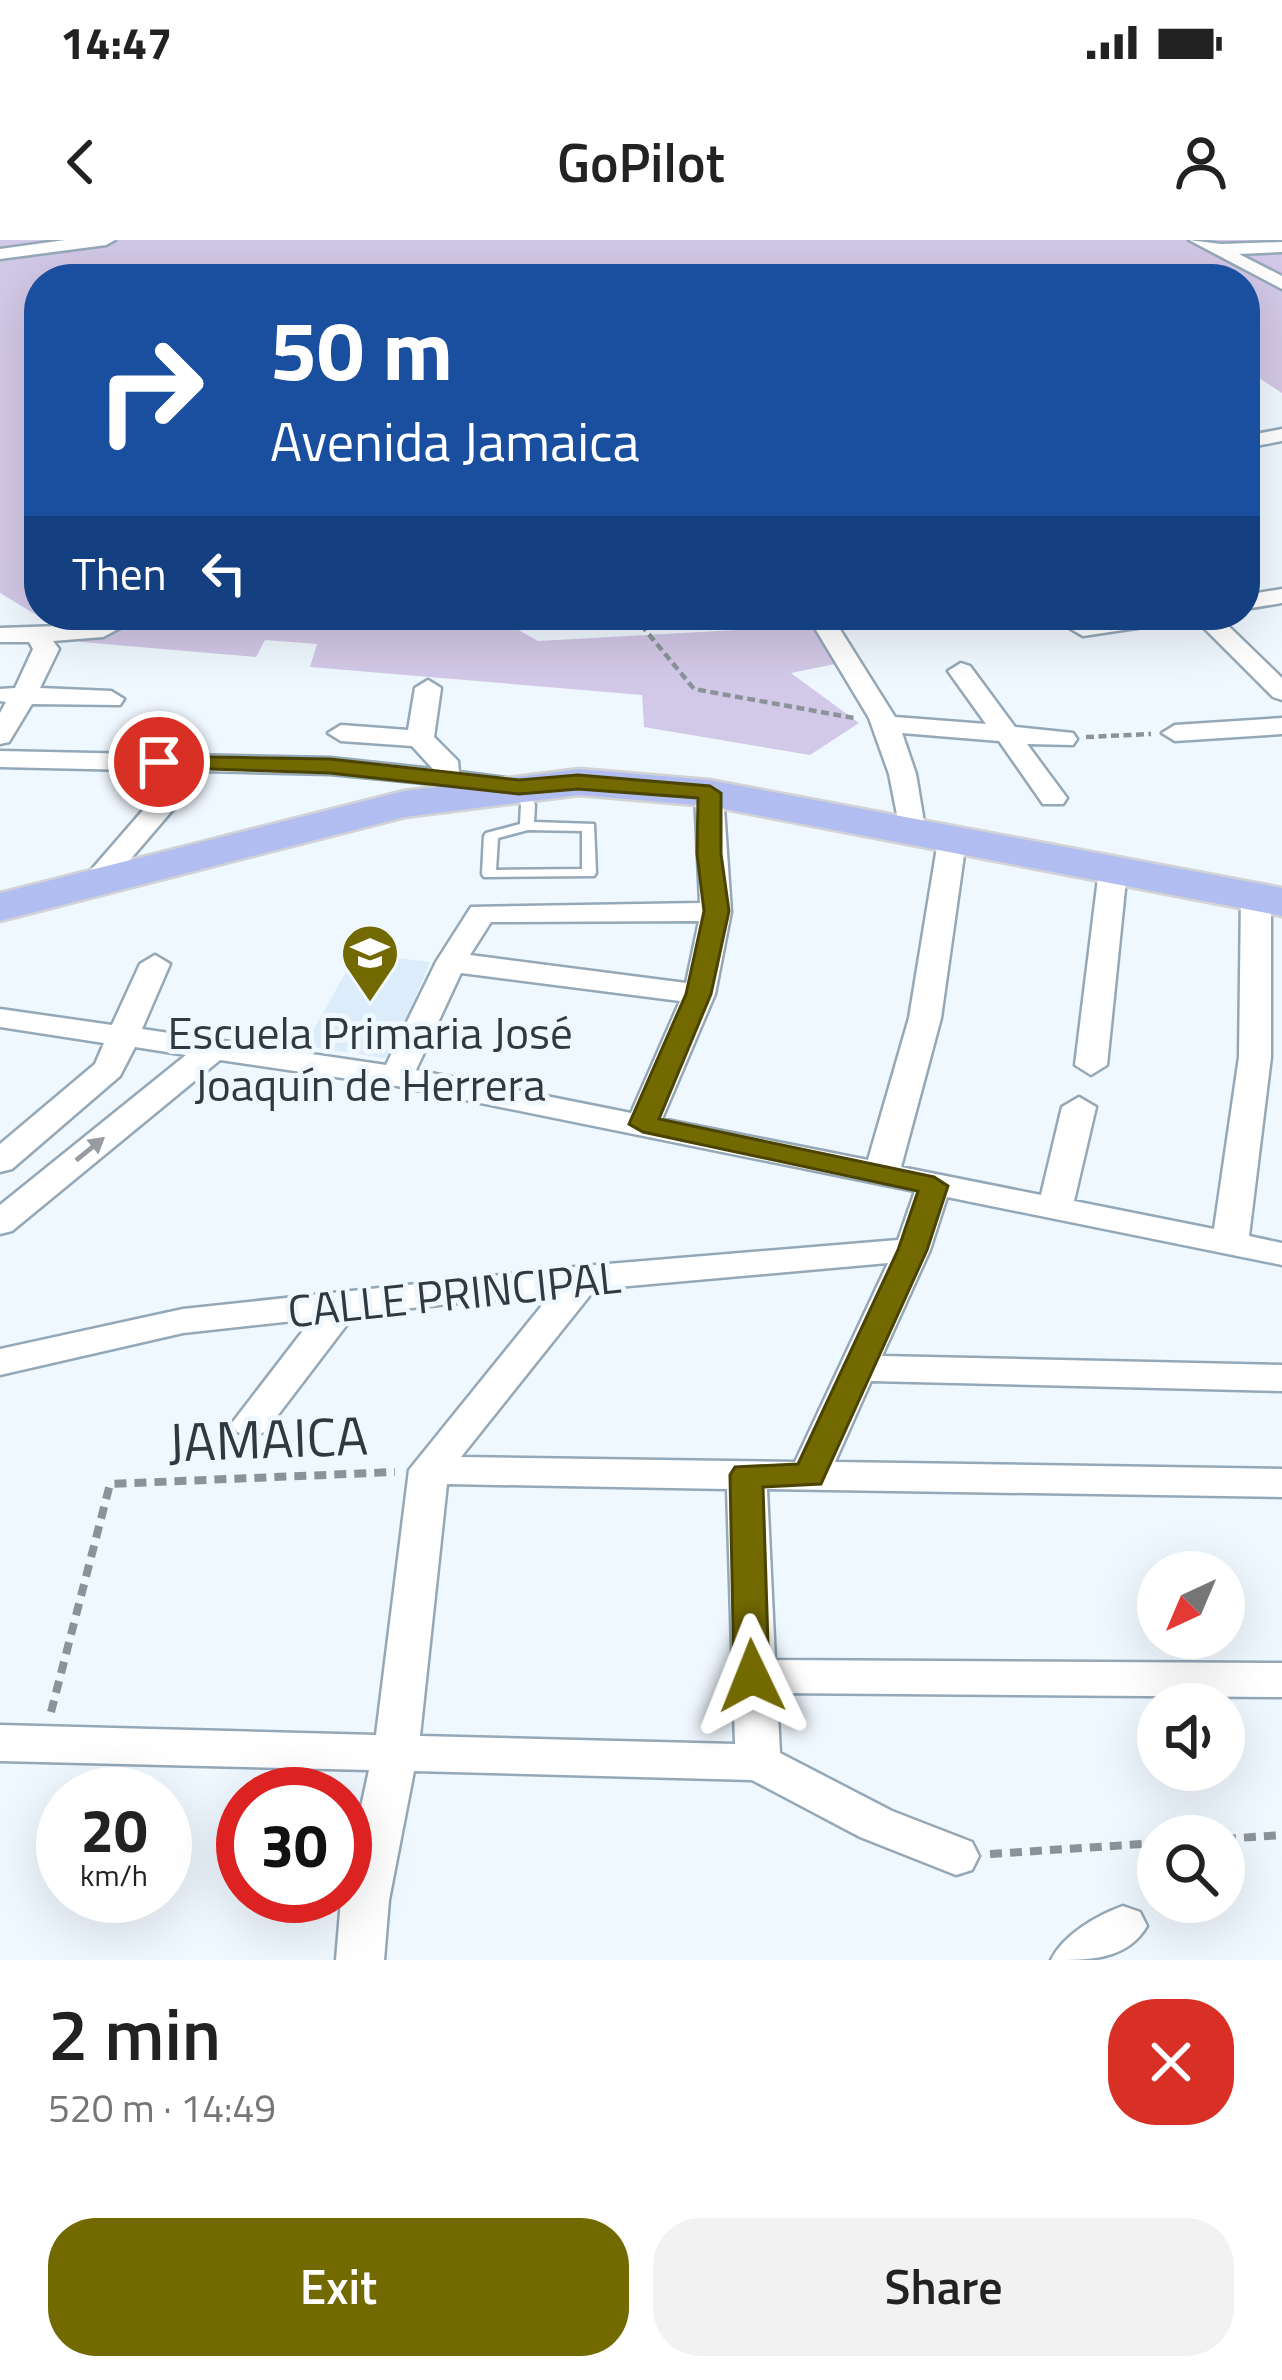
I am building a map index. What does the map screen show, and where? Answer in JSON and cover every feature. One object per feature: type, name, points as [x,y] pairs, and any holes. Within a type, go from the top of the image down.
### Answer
[{"type":"main road","points":[[0,907],[404,804],[523,807],[578,782],[710,793],[1269,900]]},
{"type":"street","points":[[0,254],[106,240]]},
{"type":"street","points":[[1204,243],[1240,252],[1282,247]]},
{"type":"street","points":[[1204,243],[1245,264]]},
{"type":"street","points":[[0,635],[38,637],[99,630]]},
{"type":"street","points":[[829,630],[887,724],[910,797],[932,838],[925,1018],[881,1176]]},
{"type":"street","points":[[1218,630],[1282,692]]},
{"type":"street","points":[[0,736],[12,695],[44,660],[46,649],[38,637]]},
{"type":"street","points":[[961,671],[1053,798]]},
{"type":"street","points":[[420,739],[428,688]]},
{"type":"street","points":[[12,695],[111,699]]},
{"type":"street","points":[[887,724],[1064,739]]},
{"type":"street","points":[[1174,733],[1282,726]]},
{"type":"street","points":[[341,734],[420,739],[446,771],[523,807]]},
{"type":"street","points":[[0,759],[330,766],[578,782]]},
{"type":"street","points":[[94,884],[199,763]]},
{"type":"street","points":[[643,1124],[698,994],[716,911],[709,854],[710,793]]},
{"type":"street","points":[[1091,1065],[1113,870]]},
{"type":"street","points":[[1230,1244],[1256,1057],[1269,900]]},
{"type":"street","points":[[397,1076],[451,962],[482,913],[716,911]]},
{"type":"street","points":[[451,962],[698,994]]},
{"type":"street","points":[[0,1162],[109,1070],[155,964]]},
{"type":"street","points":[[0,1018],[397,1076],[1282,1254]]},
{"type":"street","points":[[0,1223],[212,1050]]},
{"type":"street","points":[[1054,1210],[1079,1107]]},
{"type":"street","points":[[809,1475],[913,1250],[934,1186]]},
{"type":"street","name":"CALLE PRINCIPAL","points":[[0,1361],[183,1321],[584,1278],[913,1250]]},
{"type":"street","points":[[360,1960],[365,1900],[395,1750],[429,1470],[584,1278]]},
{"type":"street","points":[[251,1424],[343,1305]]},
{"type":"street","points":[[856,1368],[1282,1378]]},
{"type":"street","points":[[429,1470],[1282,1483]]},
{"type":"street","points":[[746,1475],[758,1762]]},
{"type":"street","points":[[752,1676],[1282,1680]]},
{"type":"street","points":[[21,1744],[758,1762],[877,1824],[956,1856]]},
{"type":"street","points":[[1076,1960],[1123,1926]]},
{"type":"lane","points":[[523,807],[590,827],[589,873],[489,874],[491,836],[523,807]]},
{"type":"path","points":[[645,630],[694,689],[887,724]]},
{"type":"path","points":[[1064,739],[1174,733]]},
{"type":"path","name":"JAMAICA","points":[[21,1744],[110,1484],[429,1470]]},
{"type":"path","points":[[1245,1838],[1282,1835]]},
{"type":"path","points":[[956,1856],[1137,1844]]},
{"type":"shaded area","points":[[0,240],[1282,240],[1282,393],[1260,379],[1260,264],[24,264],[24,608],[0,593]]},
{"type":"shaded area","points":[[61,630],[519,630],[538,641],[814,630],[845,662],[791,673],[859,723],[810,755],[644,727],[642,695],[310,667],[317,644],[265,640],[256,657],[81,642]]},
{"type":"shaded area","name":"Escuela Primaria José Joaquín de Herrera","points":[[357,953],[430,962],[390,1059],[304,1046]]},
{"type":"place","name":"Escuela Primaria José Joaquín de Herrera","points":[[370,1004]]},
{"type":"route","points":[[159,762],[330,766],[519,787],[643,784],[710,793],[709,854],[716,911],[698,994],[643,1124],[934,1186],[913,1250],[809,1475],[746,1475],[752,1676]]}]
